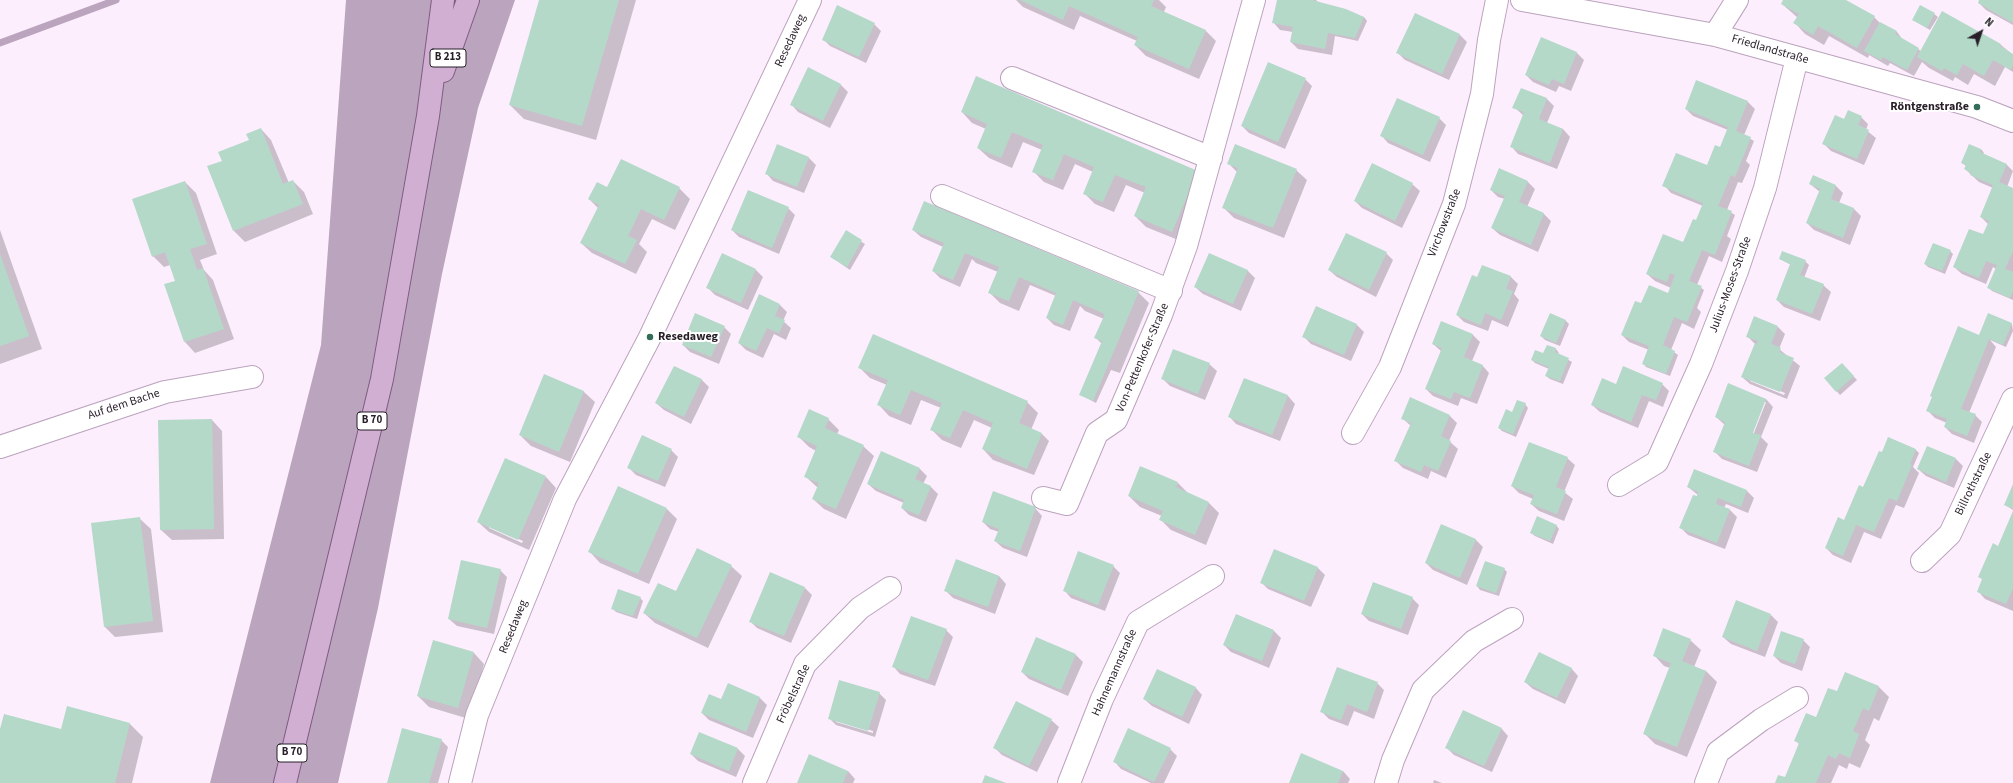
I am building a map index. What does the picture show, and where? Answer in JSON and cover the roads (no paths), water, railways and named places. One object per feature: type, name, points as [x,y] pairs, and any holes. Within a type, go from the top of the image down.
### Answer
[{"type":"main road","name":"B 70","points":[[285,783],[382,379],[428,116],[442,0]]},
{"type":"main road","name":"B 213","points":[[428,116],[468,0]]},
{"type":"street","name":"Resedaweg","points":[[460,783],[477,716],[565,499],[650,337],[810,0]]},
{"type":"street","name":"Von-Pettenkofer-Straße","points":[[1042,498],[1067,504],[1097,433],[1116,420],[1171,291],[1186,246],[1254,0]]},
{"type":"street","name":"Virchowstraße","points":[[1353,432],[1390,367],[1454,204],[1482,94],[1496,0]]},
{"type":"street","name":"Friedlandstraße","points":[[1522,0],[1715,34],[1977,107],[2013,120]]},
{"type":"street","points":[[1715,34],[1737,0]]},
{"type":"street","name":"Julius-Moses-Straße","points":[[1619,485],[1657,462],[1701,364],[1737,271],[1765,188],[1797,58]]},
{"type":"street","points":[[1012,78],[1211,158]]},
{"type":"street","name":"Von-Pettenkofer-Straße","points":[[942,196],[1171,291]]},
{"type":"street","name":"Auf dem Bache","points":[[0,447],[165,392],[252,377]]},
{"type":"street","name":"Billrothstraße","points":[[1922,561],[1950,534],[2013,399]]},
{"type":"street","name":"Hahnemannstraße","points":[[1069,783],[1102,699],[1138,622],[1213,576]]},
{"type":"street","name":"Fröbelstraße","points":[[754,783],[806,664],[860,608],[890,588]]},
{"type":"street","points":[[1386,783],[1393,760],[1423,690],[1474,641],[1512,619]]},
{"type":"street","points":[[1706,783],[1718,752],[1761,720],[1797,698]]},
{"type":"waterway","points":[[0,43],[116,0]]},
{"type":"place","name":"Röntgenstraße","points":[[1977,107]]},
{"type":"place","name":"Resedaweg","points":[[650,337]]}]
